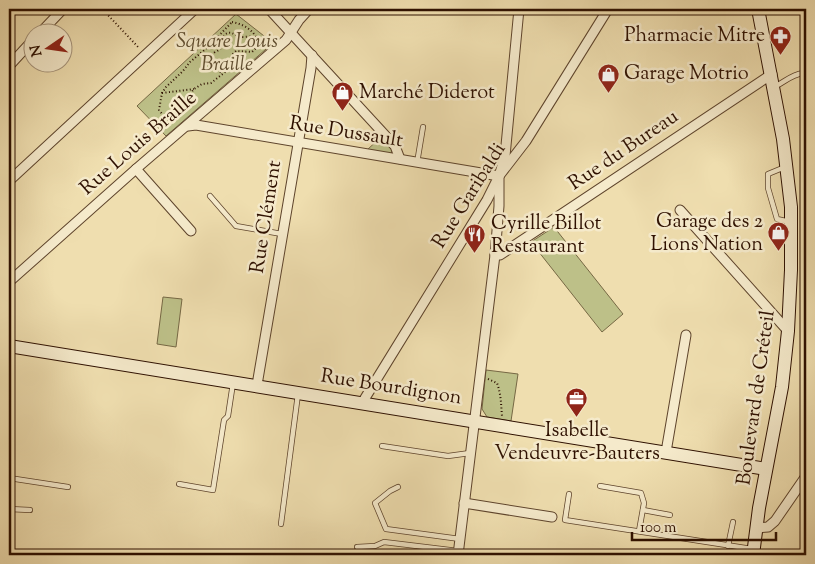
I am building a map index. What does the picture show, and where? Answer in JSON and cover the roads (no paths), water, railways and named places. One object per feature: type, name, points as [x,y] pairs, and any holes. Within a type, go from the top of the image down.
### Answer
[{"type":"street","points":[[51,22],[63,9]]},
{"type":"street","points":[[9,181],[195,9]]},
{"type":"street","points":[[269,9],[395,146],[400,160]]},
{"type":"street","name":"Rue Louis Braille","points":[[9,282],[136,169],[286,40],[309,9]]},
{"type":"street","points":[[458,553],[495,255],[499,206],[499,176],[505,156],[520,9]]},
{"type":"street","name":"Rue Garibaldi","points":[[362,403],[487,200],[499,176],[526,141],[608,9]]},
{"type":"street","name":"Boulevard de Créteil","points":[[753,552],[782,386],[788,331],[791,270],[791,222],[786,167],[772,74],[758,9]]},
{"type":"street","points":[[9,66],[22,52]]},
{"type":"street","name":"Rue Clément","points":[[257,385],[312,55]]},
{"type":"street","name":"Rue du Bureau","points":[[495,255],[500,254],[772,74]]},
{"type":"street","name":"Rue Dussault","points":[[188,126],[298,142],[499,176]]},
{"type":"street","points":[[136,169],[191,231]]},
{"type":"street","points":[[680,210],[788,331]]},
{"type":"street","points":[[666,452],[686,335]]},
{"type":"street","name":"Rue Bourdignon","points":[[9,346],[766,469]]},
{"type":"street","points":[[757,528],[768,527],[776,521],[806,476]]},
{"type":"street","points":[[464,503],[552,517]]},
{"type":"lane","points":[[774,87],[794,74],[803,73],[806,76]]},
{"type":"lane","points":[[417,163],[423,128]]},
{"type":"lane","points":[[786,167],[768,174],[768,188],[777,219],[791,222]]},
{"type":"lane","points":[[210,196],[236,226],[282,234]]},
{"type":"lane","points":[[179,484],[212,490],[224,420],[228,416],[233,382]]},
{"type":"lane","points":[[281,524],[298,392]]},
{"type":"lane","points":[[382,446],[448,456],[470,453]]},
{"type":"lane","points":[[9,478],[68,487]]},
{"type":"lane","points":[[600,486],[641,493],[644,503],[639,532]]},
{"type":"lane","points":[[398,487],[375,503],[386,529],[460,539]]},
{"type":"lane","points":[[569,494],[565,520],[728,546],[753,552]]},
{"type":"lane","points":[[9,509],[30,510]]},
{"type":"lane","points":[[643,510],[670,515]]},
{"type":"lane","points":[[728,546],[732,522]]},
{"type":"lane","points":[[357,547],[375,546],[384,542],[458,553]]},
{"type":"place","name":"Pharmacie Mitre","points":[[781,55]]},
{"type":"place","name":"Garage Motrio","points":[[608,93]]},
{"type":"place","name":"Marché Diderot","points":[[343,112]]},
{"type":"place","name":"Garage des 2 Lions Nation","points":[[779,252]]},
{"type":"place","name":"Cyrille Billot Restaurant","points":[[475,254]]},
{"type":"place","name":"Isabelle Vendeuvre-Bauters","points":[[577,418]]},
{"type":"park label","name":"Square Louis Braille","points":[[227,54]]}]
